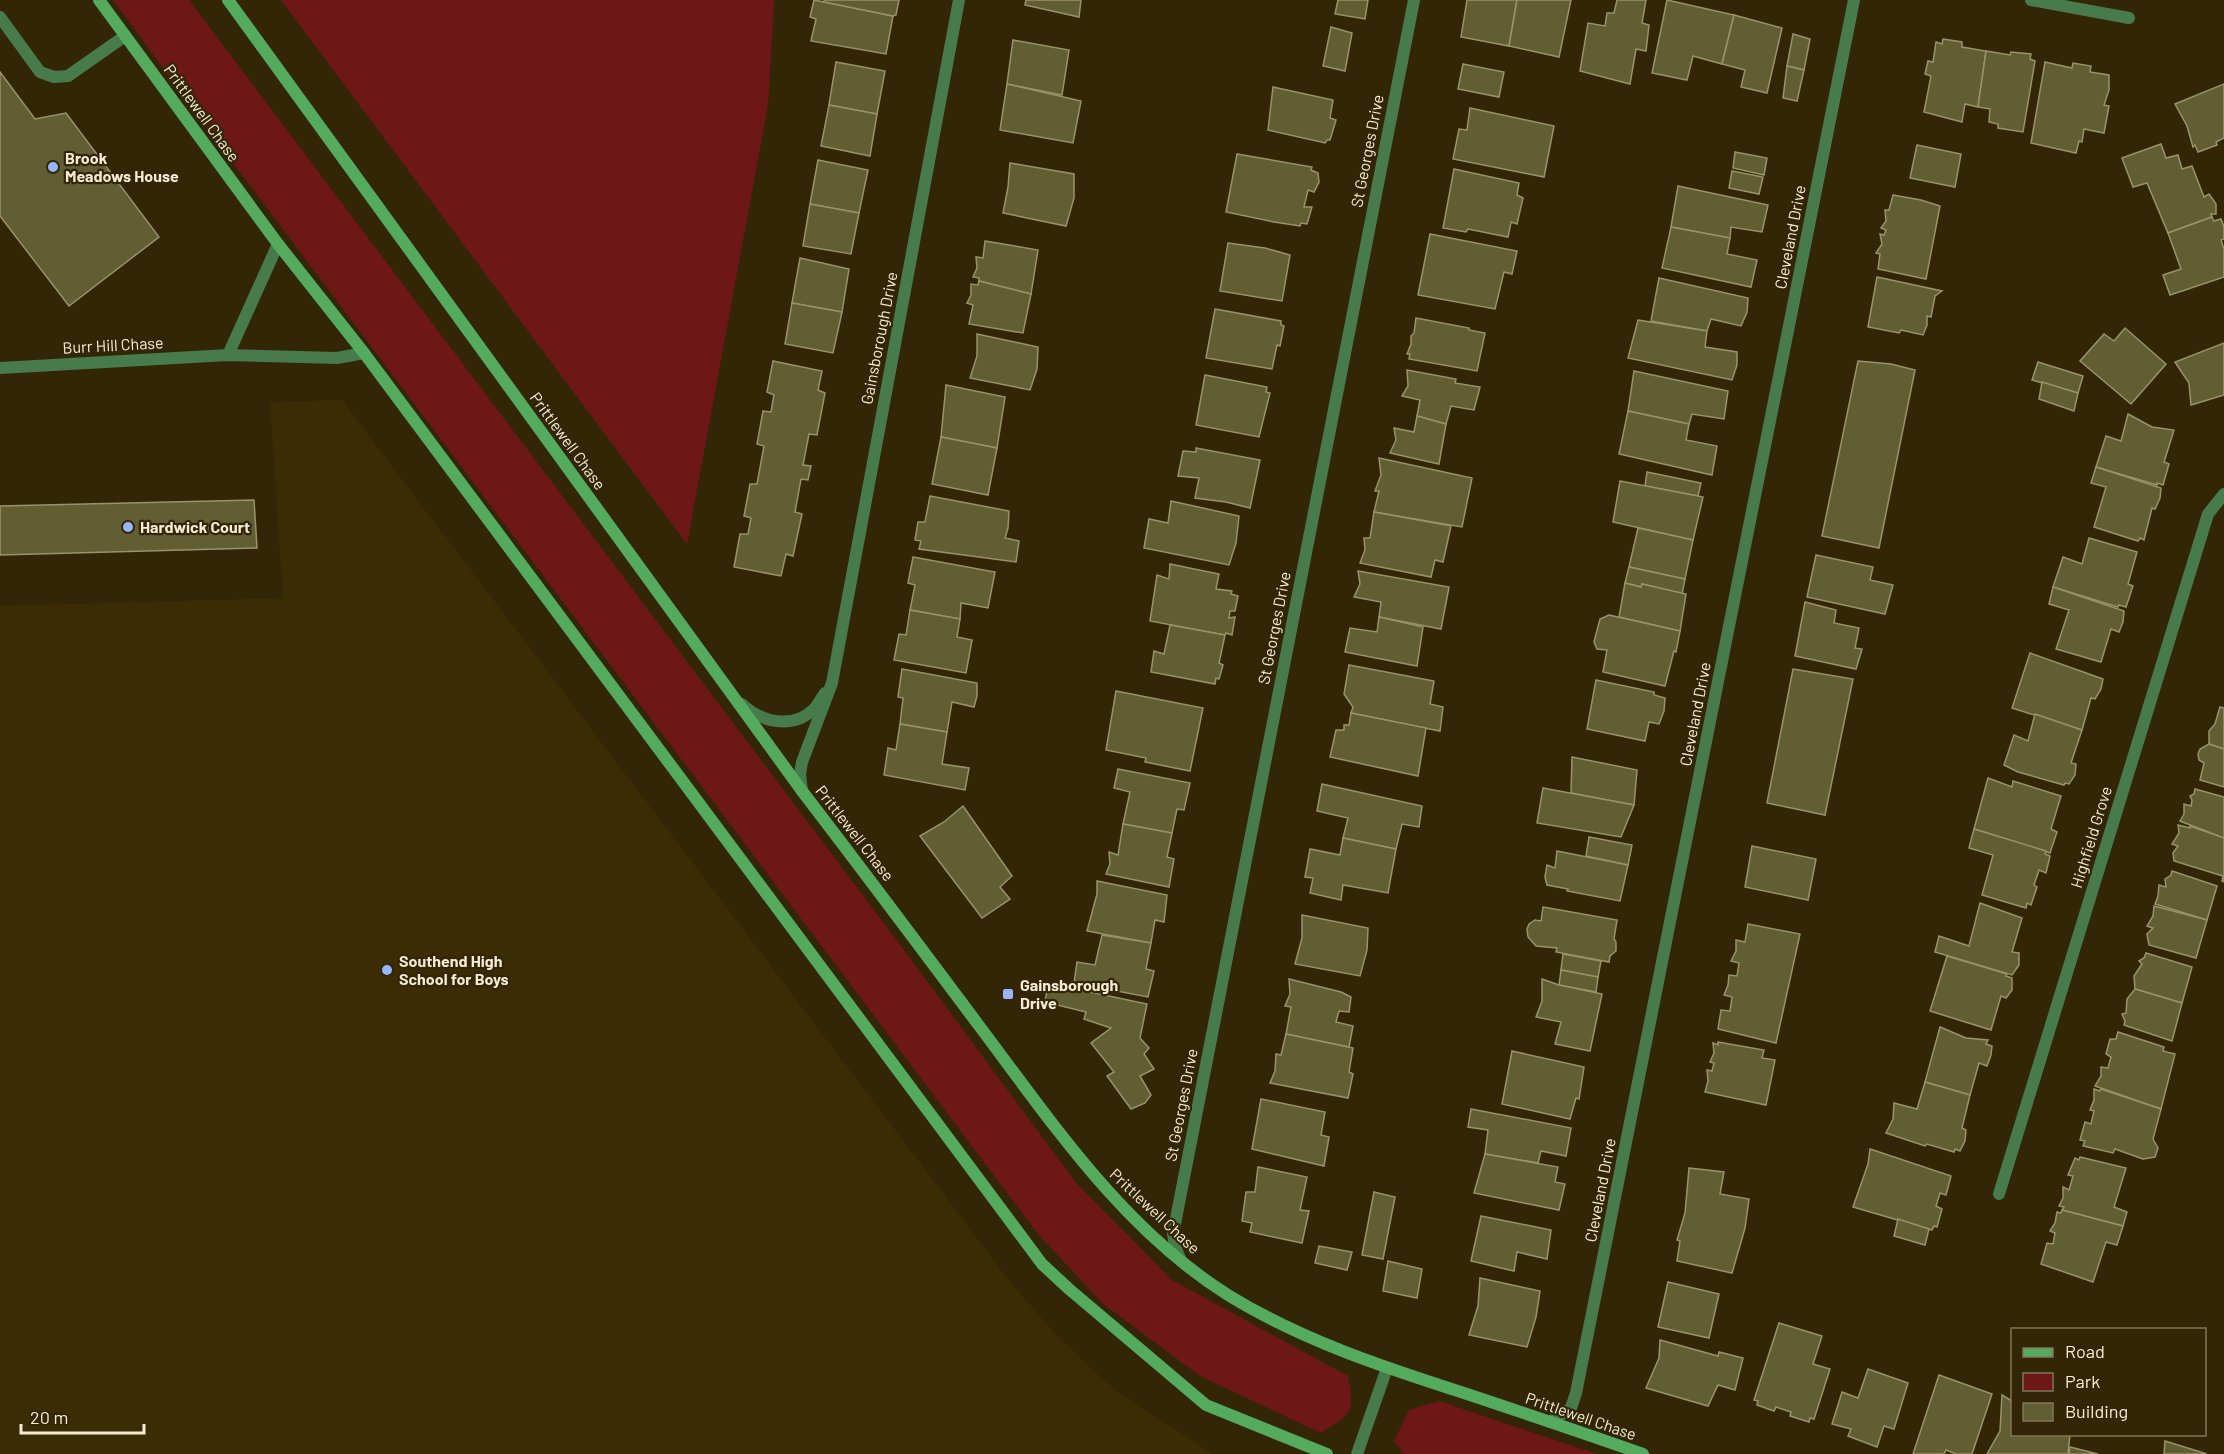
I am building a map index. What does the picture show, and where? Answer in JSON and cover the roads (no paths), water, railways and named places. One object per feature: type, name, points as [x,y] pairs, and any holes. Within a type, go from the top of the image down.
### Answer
[{"type":"street","name":"Prittlewell Chase","points":[[99,0],[278,244],[364,353],[1042,1264],[1206,1405],[1327,1454]]},
{"type":"street","name":"Prittlewell Chase","points":[[228,0],[802,791],[1080,1160],[1126,1211],[1181,1261],[1228,1295],[1327,1345],[1387,1368],[1643,1454]]},
{"type":"street","name":"Gainsborough Drive","points":[[802,791],[800,774],[802,762],[816,731],[832,683],[959,0]]},
{"type":"street","name":"St Georges Drive","points":[[1181,1261],[1173,1234],[1414,0]]},
{"type":"street","name":"Cleveland Drive","points":[[1550,1422],[1571,1408],[1576,1394],[1854,0]]},
{"type":"street","points":[[2031,0],[2129,18]]},
{"type":"street","points":[[0,17],[40,72],[54,77],[68,76],[125,36]]},
{"type":"street","points":[[228,355],[278,244]]},
{"type":"street","name":"Burr Hill Chase","points":[[0,368],[228,355],[337,358],[364,353]]},
{"type":"street","name":"Highfield Grove","points":[[1999,1194],[2208,514],[2224,494]]},
{"type":"street","name":"Gainsborough Drive","points":[[732,694],[753,714],[777,722],[797,720],[813,709],[832,683]]},
{"type":"street","points":[[1357,1454],[1387,1368]]},
{"type":"place","name":"Brook Meadows House","points":[[53,167]]},
{"type":"place","name":"Hardwick Court","points":[[128,527]]},
{"type":"place","name":"Southend High School for Boys","points":[[387,970]]},
{"type":"place","name":"Gainsborough Drive","points":[[1008,994]]}]
